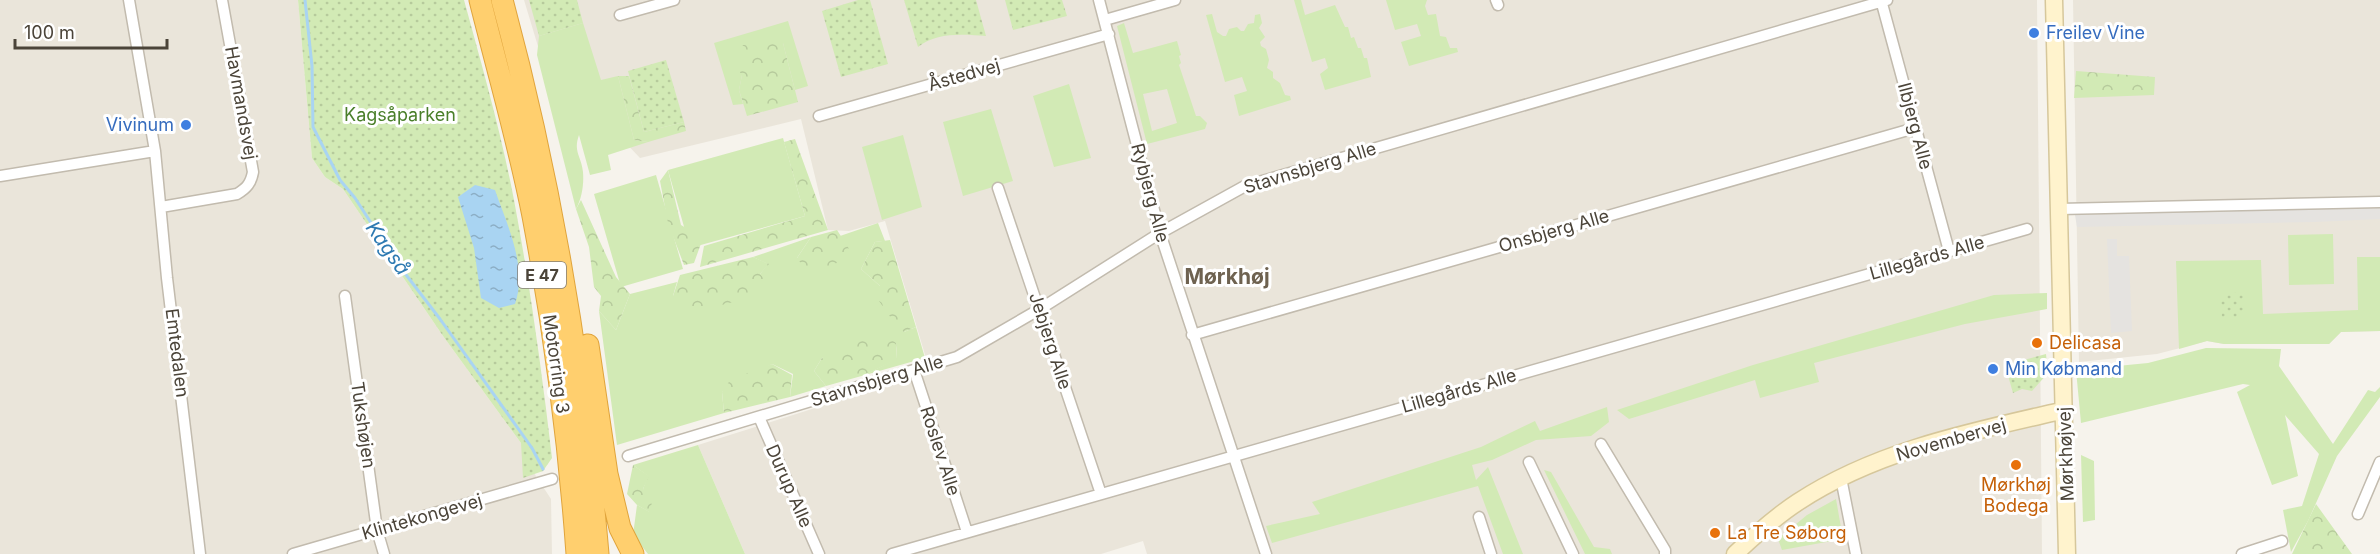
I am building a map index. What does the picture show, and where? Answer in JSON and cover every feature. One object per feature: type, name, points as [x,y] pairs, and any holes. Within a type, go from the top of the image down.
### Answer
[{"type":"highway","name":"Motorring 3","points":[[480,0],[532,215],[554,344],[572,477],[577,554]]},
{"type":"highway","name":"Motorring 3","points":[[502,0],[542,162],[569,315],[590,463],[598,554]]},
{"type":"highway","points":[[542,162],[567,236],[590,359],[607,474],[620,528],[633,554]]},
{"type":"street","name":"Emtedalen","points":[[129,0],[155,151],[200,554]]},
{"type":"street","name":"Havmandsvej","points":[[161,207],[237,194],[246,189],[251,182],[253,172],[222,0]]},
{"type":"street","points":[[620,15],[674,0]]},
{"type":"street","name":"Rybjerg Alle","points":[[1100,0],[1160,233],[1266,554]]},
{"type":"street","points":[[1105,20],[1175,0]]},
{"type":"street","name":"Mørkhøjvej","points":[[2054,0],[2058,66],[2067,554]]},
{"type":"street","name":"Ilbjerg Alle","points":[[1883,1],[1949,251]]},
{"type":"street","name":"Stavnsbjerg Alle","points":[[628,456],[957,357],[1040,309],[1160,233],[1245,186],[1883,1]]},
{"type":"street","name":"Åstedvej","points":[[819,116],[1109,34]]},
{"type":"street","name":"Onsbjerg Alle","points":[[1192,335],[1915,128]]},
{"type":"street","points":[[0,176],[155,151]]},
{"type":"street","name":"Jebjerg Alle","points":[[998,188],[1101,494]]},
{"type":"street","points":[[2059,209],[2380,202]]},
{"type":"street","name":"Lillegårds Alle","points":[[892,554],[2027,229]]},
{"type":"street","name":"Tukshøjen","points":[[345,296],[377,530],[384,554]]},
{"type":"street","name":"Roslev Alle","points":[[914,370],[967,532]]},
{"type":"street","name":"Novembervej","points":[[1735,554],[1761,530],[1799,502],[1841,478],[1899,453],[2065,410]]},
{"type":"street","name":"Durup Alle","points":[[759,417],[819,554]]},
{"type":"street","points":[[1601,444],[1665,550],[1665,554]]},
{"type":"street","points":[[1529,462],[1573,554]]},
{"type":"street","points":[[2358,514],[2380,462]]},
{"type":"street","points":[[1841,478],[1856,554]]},
{"type":"street","name":"Klintekongevej","points":[[293,554],[552,479]]},
{"type":"street","points":[[1479,517],[1491,554]]},
{"type":"street","points":[[2242,554],[2282,541]]},
{"type":"shaded area","points":[[0,0],[298,0],[312,158],[325,177],[343,189],[443,336],[521,443],[532,470],[551,499],[552,554],[0,554]]},
{"type":"shaded area","points":[[524,0],[2037,0],[2042,554],[1147,554],[1143,541],[1101,554],[745,554],[698,445],[923,374],[926,358],[885,221],[849,231],[828,230],[801,119],[640,158],[540,53]]},
{"type":"shaded area","points":[[2073,0],[2380,0],[2380,331],[2341,332],[2329,344],[2224,344],[2207,341],[2157,354],[2079,362]]},
{"type":"shaded area","points":[[2380,205],[2380,219],[2314,222],[2077,227],[2075,215]]},
{"type":"shaded area","points":[[2107,239],[2117,239],[2117,256],[2129,256],[2132,331],[2111,333]]},
{"type":"green space","name":"Kagsåparken","points":[[298,0],[464,0],[503,149],[525,264],[552,458],[543,471],[523,478],[521,443],[443,336],[343,189],[325,177],[312,158]]},
{"type":"green space","points":[[529,0],[577,0],[583,23],[539,36]]},
{"type":"green space","points":[[858,0],[870,0],[888,64],[841,77],[822,11]]},
{"type":"green space","points":[[904,0],[976,0],[986,36],[941,36],[918,47]]},
{"type":"green space","points":[[1005,0],[1062,0],[1067,16],[1013,30]]},
{"type":"green space","points":[[1294,0],[1301,0],[1305,15],[1335,5],[1345,27],[1348,27],[1351,38],[1354,37],[1364,58],[1367,58],[1371,77],[1325,90],[1320,74],[1328,68],[1325,58],[1312,62]]},
{"type":"green space","points":[[1386,0],[1427,0],[1425,6],[1428,15],[1436,14],[1440,36],[1446,37],[1450,48],[1457,48],[1458,52],[1409,66],[1401,42],[1421,36],[1417,24],[1395,30]]},
{"type":"green space","points":[[1212,14],[1217,32],[1226,36],[1229,29],[1237,27],[1244,31],[1248,24],[1254,23],[1255,15],[1260,14],[1262,23],[1259,28],[1265,37],[1260,42],[1261,46],[1266,49],[1269,60],[1267,68],[1273,72],[1273,78],[1280,83],[1285,95],[1290,96],[1291,100],[1239,116],[1234,95],[1247,91],[1242,77],[1225,82],[1206,15]]},
{"type":"green space","points":[[788,21],[808,86],[795,90],[783,43],[742,75],[739,90],[743,104],[733,105],[714,43]]},
{"type":"green space","points":[[583,23],[601,80],[618,76],[634,140],[648,142],[608,155],[611,170],[590,175],[579,135],[577,150],[582,166],[583,181],[576,209],[537,55],[539,36]]},
{"type":"green space","points":[[1124,23],[1133,53],[1177,41],[1181,55],[1179,65],[1196,116],[1200,116],[1207,123],[1205,129],[1147,144],[1117,26]],"holes":[[[1167,89],[1177,123],[1152,131],[1143,94]]]},
{"type":"green space","points":[[783,43],[798,102],[747,116],[739,90],[742,75],[734,64],[743,45]]},
{"type":"green space","points":[[666,60],[684,122],[644,132],[628,71]]},
{"type":"green space","points":[[2076,71],[2155,77],[2154,95],[2074,98]]},
{"type":"green space","points":[[618,76],[629,76],[644,132],[684,122],[686,131],[648,142],[634,140]]},
{"type":"green space","points":[[1069,84],[1091,158],[1054,167],[1033,96]]},
{"type":"green space","points":[[991,109],[1013,181],[963,196],[943,122]]},
{"type":"green space","points":[[903,135],[922,207],[882,220],[862,147]]},
{"type":"green space","points":[[783,138],[805,216],[690,248],[668,170]]},
{"type":"green space","points":[[795,139],[828,230],[700,267],[704,246],[805,216],[784,142]]},
{"type":"green space","points":[[668,170],[681,225],[703,238],[694,263],[684,265],[668,223],[660,181]]},
{"type":"green space","points":[[656,175],[683,269],[621,287],[594,194]]},
{"type":"green space","points":[[581,200],[616,277],[630,294],[616,330],[599,311],[601,296],[594,287],[589,247],[576,209]]},
{"type":"green space","points":[[878,223],[885,241],[875,242],[861,269],[880,286],[904,332],[916,327],[925,358],[865,375],[897,358],[896,343],[871,341],[822,358],[814,371],[826,386],[790,397],[793,374],[772,364],[722,392],[724,413],[617,445],[599,311],[616,330],[630,294],[677,282],[673,296],[760,274],[768,264],[753,257],[811,237],[797,258],[852,255],[840,236]]},
{"type":"green space","points":[[837,230],[853,255],[810,276],[797,258],[811,237]]},
{"type":"green space","points":[[2333,234],[2334,284],[2289,285],[2288,235]]},
{"type":"green space","points":[[890,240],[916,327],[904,332],[896,325],[879,301],[880,286],[861,269],[875,242]]},
{"type":"green space","points":[[753,257],[769,264],[760,274],[767,282],[756,296],[695,312],[673,296],[680,275]]},
{"type":"green space","points":[[2357,257],[2380,257],[2380,331],[2341,332],[2329,344],[2224,344],[2207,341],[2179,349],[2176,261],[2261,260],[2263,314],[2358,310]]},
{"type":"green space","points":[[2243,292],[2245,317],[2222,319],[2220,294]]},
{"type":"green space","points":[[2047,293],[2047,309],[1965,324],[1814,363],[1819,382],[1760,398],[1755,380],[1629,419],[1617,410],[1753,365],[1994,295]]},
{"type":"green space","points":[[883,333],[896,343],[897,359],[865,375],[826,386],[814,371],[822,358],[854,336],[871,341]]},
{"type":"green space","points":[[2206,348],[2281,349],[2279,366],[2333,444],[2368,390],[2375,392],[2380,387],[2380,397],[2337,456],[2308,521],[2291,552],[2283,510],[2302,506],[2319,454],[2285,415],[2298,476],[2272,485],[2237,392],[2250,385],[2243,384],[2081,423],[2076,370],[2148,363]]},
{"type":"green space","points":[[2046,354],[2048,373],[2032,391],[2022,389],[2013,393],[2005,365]]},
{"type":"green space","points":[[772,364],[792,375],[790,397],[724,413],[722,392],[731,379]]},
{"type":"green space","points":[[1607,407],[1609,422],[1591,436],[1536,440],[1492,460],[1472,465],[1476,480],[1488,467],[1523,554],[1503,554],[1478,486],[1272,543],[1266,526],[1320,514],[1312,502],[1481,447],[1535,421],[1540,431]]},
{"type":"green space","points":[[698,445],[745,554],[648,554],[633,535],[637,505],[650,512],[643,489],[648,476],[633,465]]},
{"type":"green space","points":[[2081,455],[2094,461],[2095,520],[2083,522]]},
{"type":"green space","points":[[633,465],[649,476],[643,489],[652,496],[651,513],[637,505],[627,494]]},
{"type":"green space","points":[[1544,470],[1551,472],[1594,547],[1610,549],[1612,554],[1585,554]]},
{"type":"green space","points":[[1836,499],[1843,539],[1782,550],[1778,539],[1807,515]]},
{"type":"green space","points":[[2316,504],[2352,554],[2292,554]]},
{"type":"water","points":[[475,185],[495,190],[510,232],[518,261],[519,276],[515,304],[499,308],[481,298],[474,248],[458,197]]},
{"type":"waterway","name":"Kagså","points":[[305,0],[312,66],[313,127],[340,180],[355,198],[397,263],[532,448],[543,469]]},
{"type":"place","name":"Freilev Vine","points":[[2034,33]]},
{"type":"place","name":"Vivinum","points":[[186,125]]},
{"type":"place","name":"Delicasa","points":[[2037,343]]},
{"type":"place","name":"Min Købmand","points":[[1993,369]]},
{"type":"place","name":"Mørkhøj Bodega","points":[[2016,465]]},
{"type":"place","name":"La Tre Søborg","points":[[1715,533]]},
{"type":"district","name":"Mørkhøj","points":[[1227,277]]}]
